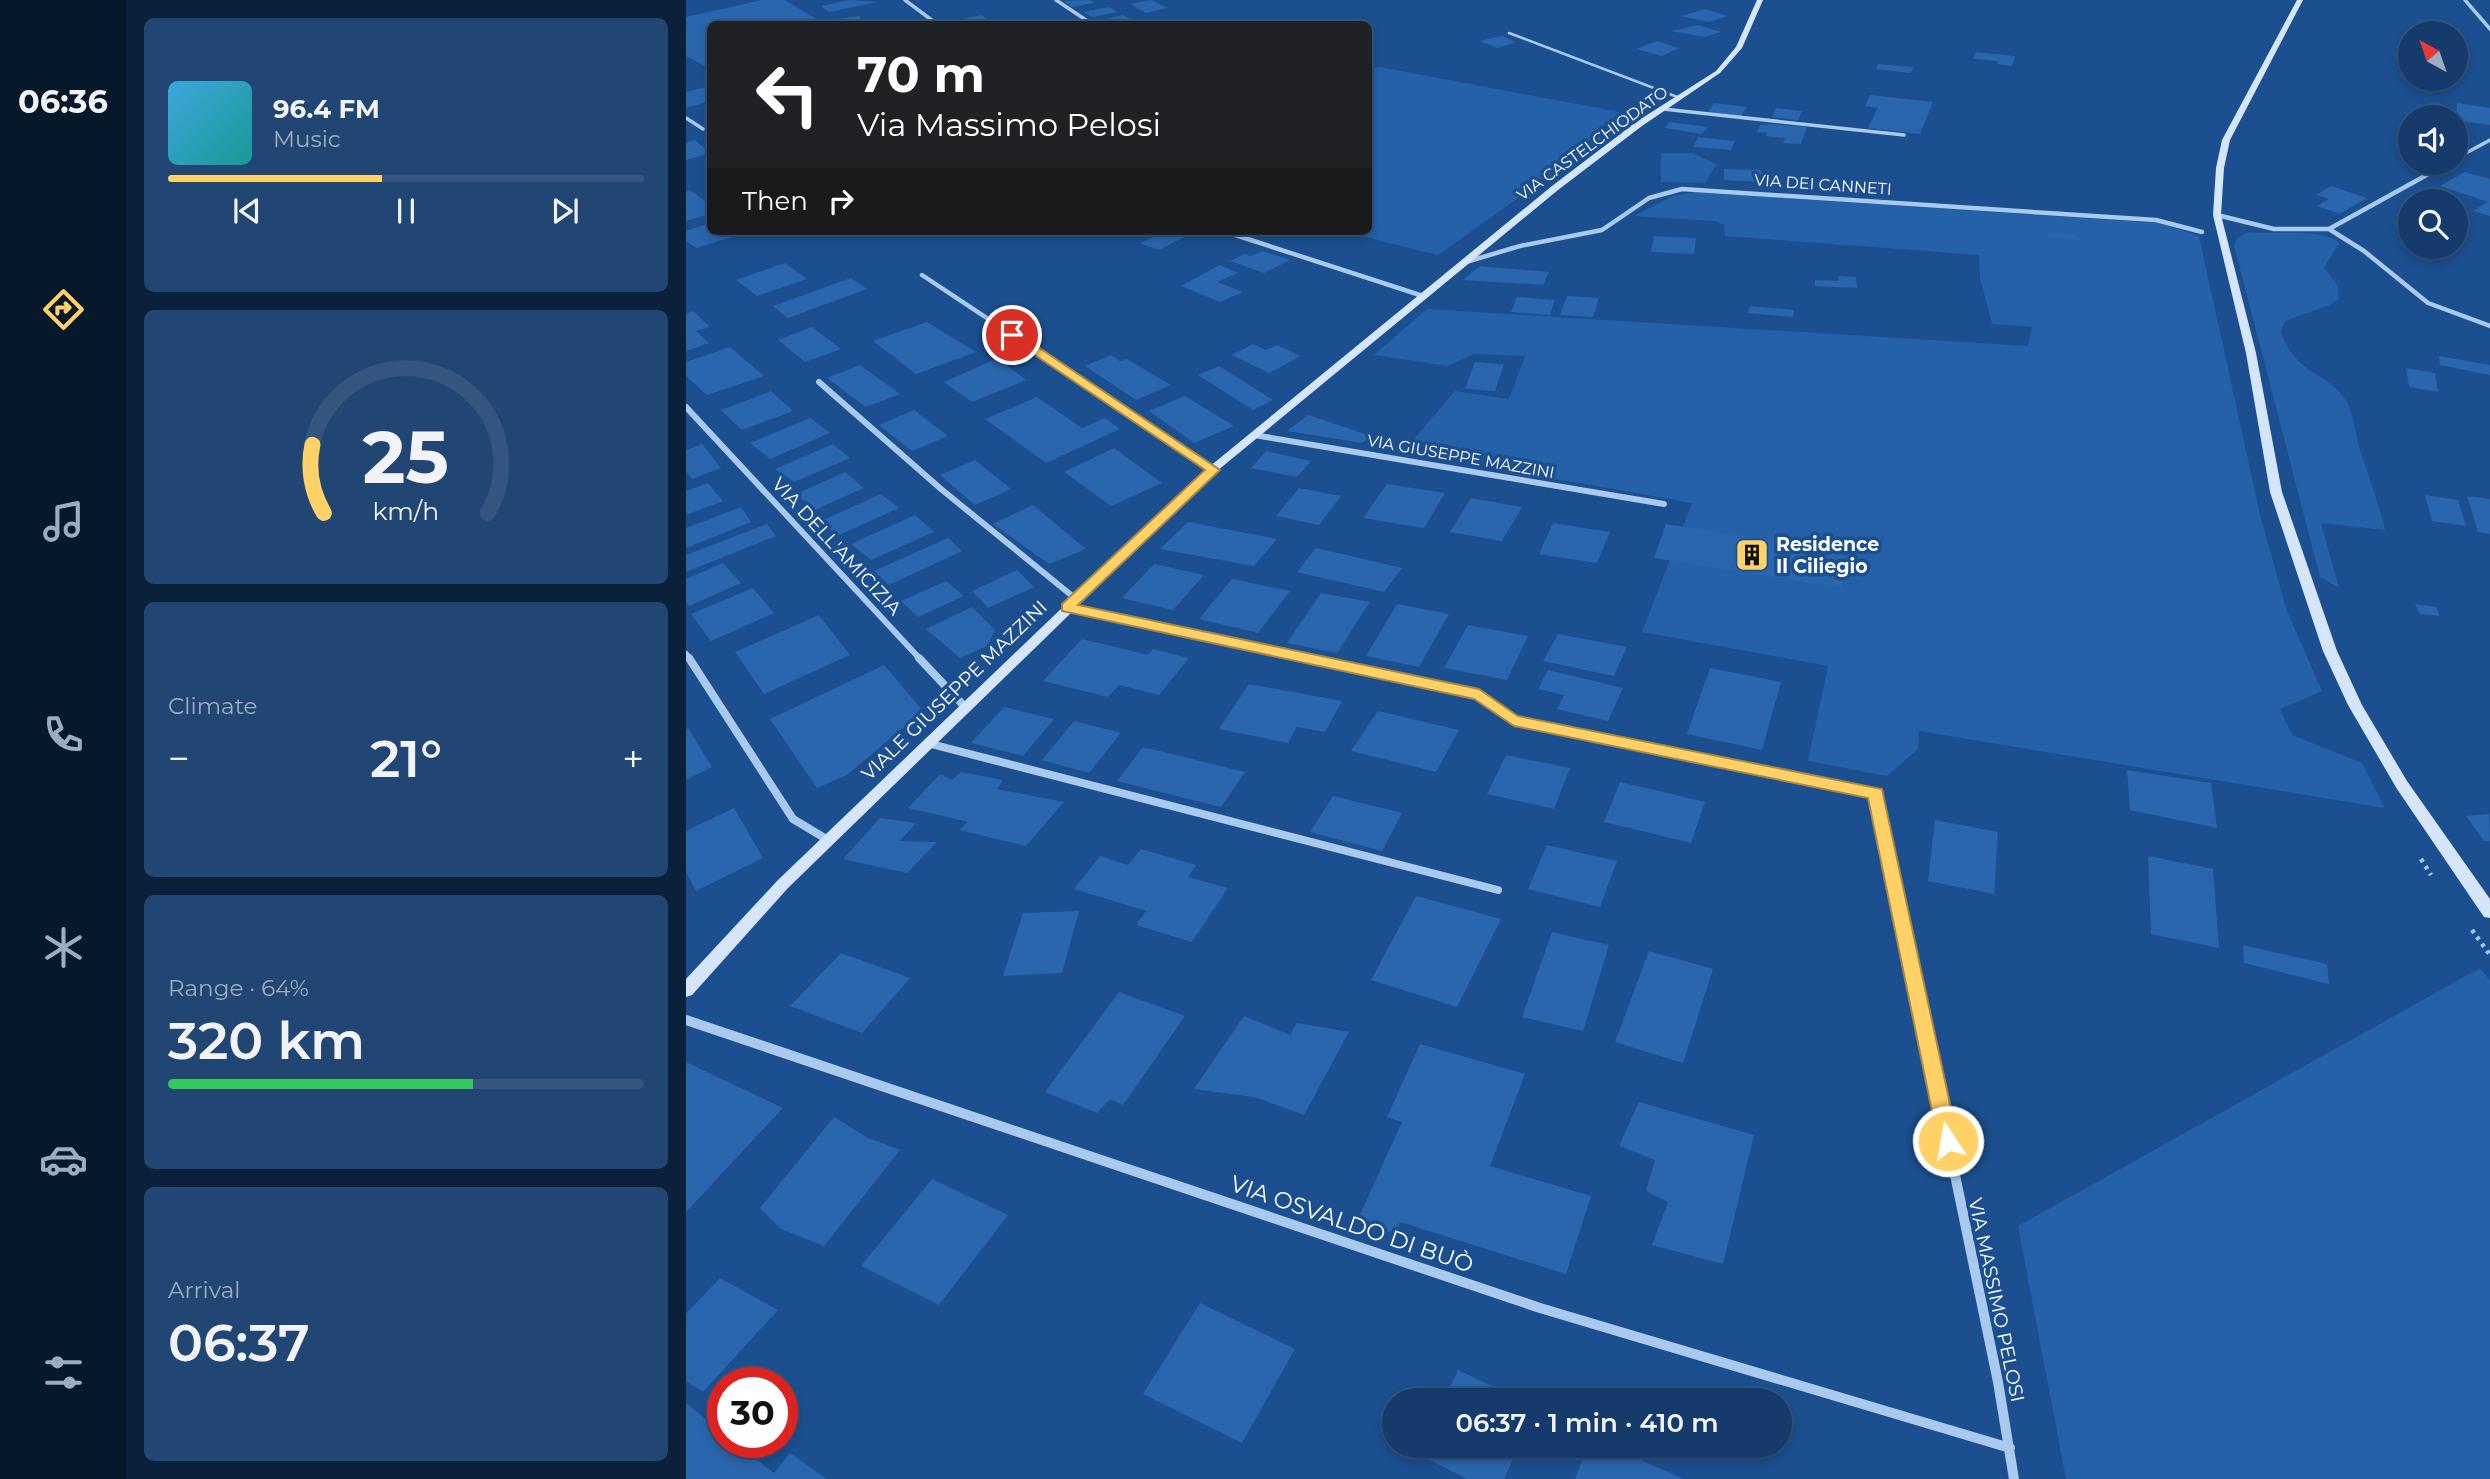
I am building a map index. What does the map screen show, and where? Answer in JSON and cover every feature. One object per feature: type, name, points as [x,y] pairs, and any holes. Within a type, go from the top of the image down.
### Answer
[{"type":"street","points":[[905,0],[933,21]]},
{"type":"street","points":[[1056,0],[1088,21]]},
{"type":"street","name":"VIA CASTELCHIODATO","points":[[1423,296],[1555,188],[1663,109],[1712,77],[1731,58],[1760,0]]},
{"type":"street","points":[[2300,0],[2226,140],[2220,169],[2217,215],[2251,353],[2276,492],[2330,651],[2355,705],[2395,773],[2490,912]]},
{"type":"street","points":[[2465,0],[2490,29]]},
{"type":"street","points":[[1663,109],[1904,135]]},
{"type":"street","points":[[686,118],[703,129]]},
{"type":"street","points":[[2468,152],[2490,140]]},
{"type":"street","points":[[2480,145],[2490,149]]},
{"type":"street","points":[[2217,215],[2274,229],[2329,229],[2426,175]]},
{"type":"street","name":"VIA DEI CANNETI","points":[[1456,267],[1513,248],[1602,230],[1649,198],[1682,189],[2156,220],[2202,232]]},
{"type":"street","points":[[2329,229],[2371,256],[2428,303],[2490,326]]},
{"type":"street","points":[[1235,235],[1423,296]]},
{"type":"street","points":[[922,275],[1213,470]]},
{"type":"street","name":"VIALE GIUSEPPE MAZZINI","points":[[686,990],[783,884],[1071,603],[1213,470],[1423,296]]},
{"type":"street","points":[[819,382],[1071,603]]},
{"type":"street","name":"VIA DELL'AMICIZIA","points":[[686,407],[965,707]]},
{"type":"street","name":"VIA GIUSEPPE MAZZINI","points":[[1254,435],[1664,504]]},
{"type":"street","name":"VIA MASSIMO PELOSI","points":[[1071,603],[1479,694],[1514,720],[1876,793],[2010,1448],[2014,1479]]},
{"type":"street","points":[[686,654],[793,819],[828,841]]},
{"type":"street","points":[[927,743],[1499,890]]},
{"type":"street","name":"VIA OSVALDO DI BUÒ","points":[[686,1020],[1540,1308],[2010,1448]]},
{"type":"lane","points":[[1509,33],[1680,98]]},
{"type":"shaded area","points":[[1380,67],[1635,115],[1438,255],[1358,235],[1372,235],[1372,68]]},
{"type":"shaded area","points":[[1661,153],[1693,153],[1716,164],[1705,183],[1661,182]]},
{"type":"shaded area","points":[[1695,192],[2159,223],[2199,236],[2260,515],[2287,611],[2322,691],[2280,709],[2292,735],[2362,763],[2385,808],[1919,731],[1918,749],[1887,776],[1808,761],[1828,666],[1642,632],[1692,503],[1403,452],[1455,391],[1509,399],[1525,356],[1474,354],[1448,366],[1374,355],[1427,309],[2028,346],[2032,327],[1992,324],[1980,278],[1979,255],[1725,236],[1724,225],[1715,221],[1634,216],[1673,196]]},
{"type":"shaded area","points":[[2248,232],[2311,233],[2333,238],[2339,243],[2324,268],[2338,286],[2339,299],[2285,321],[2281,332],[2295,357],[2331,384],[2346,401],[2385,530],[2321,523],[2339,588],[2320,577],[2234,245],[2237,238]]},
{"type":"shaded area","points":[[2480,968],[2490,980],[2490,1479],[2066,1479],[2018,1226]]},
{"type":"building","points":[[762,0],[785,0],[819,21],[707,21],[705,66],[686,56],[686,17]]},
{"type":"building","points":[[850,0],[877,2],[829,12],[821,6]]},
{"type":"building","points":[[1090,0],[1094,3],[1071,7],[1065,1]]},
{"type":"building","points":[[1152,0],[1167,8],[1146,13],[1130,4]]},
{"type":"building","points":[[1109,7],[1118,12],[1092,17],[1083,12]]},
{"type":"building","points":[[1705,9],[1728,16],[1709,22],[1681,16]]},
{"type":"building","points":[[982,15],[990,21],[958,21]]},
{"type":"building","points":[[1123,15],[1133,21],[1099,21]]},
{"type":"building","points":[[860,16],[860,21],[836,19]]},
{"type":"building","points":[[1698,25],[1721,32],[1705,37],[1671,31]]},
{"type":"building","points":[[1502,36],[1516,42],[1497,48],[1480,41]]},
{"type":"building","points":[[1657,41],[1679,48],[1662,56],[1636,49]]},
{"type":"building","points":[[1976,52],[2015,56],[2012,66],[1997,64],[1998,61],[1973,59]]},
{"type":"building","points":[[1878,64],[1913,67],[1911,73],[1876,69]]},
{"type":"building","points":[[706,87],[707,102],[686,108],[686,92]]},
{"type":"building","points":[[1870,95],[1933,102],[1920,134],[1868,128],[1878,108],[1865,106]]},
{"type":"building","points":[[1714,103],[1747,107],[1741,116],[1708,112]]},
{"type":"building","points":[[2457,103],[2490,108],[2490,125],[2468,122],[2468,105]]},
{"type":"building","points":[[1776,108],[1802,111],[1798,120],[1772,117]]},
{"type":"building","points":[[1670,122],[1708,127],[1702,134],[1665,128]]},
{"type":"building","points":[[1760,125],[1807,127],[1801,144],[1783,143],[1785,138],[1765,136],[1767,133],[1757,132]]},
{"type":"building","points":[[1698,137],[1735,141],[1731,150],[1693,147]]},
{"type":"building","points":[[695,140],[707,150],[707,154],[686,160],[686,143]]},
{"type":"building","points":[[1724,169],[1761,170],[1761,182],[1724,180]]},
{"type":"building","points":[[2468,173],[2490,179],[2490,216],[2473,211],[2488,202],[2468,195],[2468,189],[2440,186]]},
{"type":"building","points":[[2331,186],[2367,198],[2340,214],[2317,206],[2329,199],[2316,195]]},
{"type":"building","points":[[690,190],[707,203],[707,215],[686,221],[686,191]]},
{"type":"building","points":[[707,224],[707,235],[738,235],[696,248],[686,241],[686,231]]},
{"type":"building","points":[[2047,232],[2079,235],[2079,240],[2048,237]]},
{"type":"building","points":[[1157,235],[1188,235],[1159,250],[1140,243]]},
{"type":"building","points":[[1654,236],[1696,238],[1694,254],[1651,252]]},
{"type":"building","points":[[1263,251],[1290,260],[1264,273],[1230,261],[1244,254],[1250,256]]},
{"type":"building","points":[[785,263],[807,279],[757,296],[736,280]]},
{"type":"building","points":[[1220,265],[1238,273],[1217,282],[1243,292],[1220,302],[1181,286]]},
{"type":"building","points":[[1480,266],[1549,272],[1543,285],[1463,280]]},
{"type":"building","points":[[1838,276],[1856,277],[1857,288],[1815,286],[1815,280],[1839,281]]},
{"type":"building","points":[[851,278],[867,289],[788,318],[773,306]]},
{"type":"building","points":[[1567,296],[1599,298],[1593,317],[1560,315]]},
{"type":"building","points":[[1517,297],[1555,300],[1550,315],[1511,312]]},
{"type":"building","points":[[1750,306],[1794,310],[1793,317],[1748,313]]},
{"type":"building","points":[[693,311],[710,327],[696,331],[709,343],[686,351],[686,314]]},
{"type":"building","points":[[927,322],[976,352],[916,374],[873,341]]},
{"type":"building","points":[[812,327],[841,349],[805,362],[778,340]]},
{"type":"building","points":[[1253,344],[1266,350],[1277,345],[1301,356],[1269,373],[1232,355]]},
{"type":"building","points":[[730,347],[764,376],[707,395],[686,376],[686,362]]},
{"type":"building","points":[[1111,355],[1120,361],[1127,359],[1171,385],[1136,400],[1085,366]]},
{"type":"building","points":[[2439,356],[2490,365],[2490,375],[2440,365]]},
{"type":"building","points":[[998,358],[1026,380],[972,402],[944,382]]},
{"type":"building","points":[[1475,362],[1504,364],[1495,391],[1465,389]]},
{"type":"building","points":[[860,365],[900,394],[866,407],[827,378]]},
{"type":"building","points":[[1219,366],[1273,400],[1253,410],[1198,375]]},
{"type":"building","points":[[2406,368],[2435,373],[2438,392],[2409,387]]},
{"type":"building","points":[[771,391],[793,411],[742,430],[721,410]]},
{"type":"building","points":[[1185,396],[1234,426],[1194,443],[1149,411]]},
{"type":"building","points":[[1037,397],[1082,428],[1105,418],[1120,429],[1046,463],[985,419]]},
{"type":"building","points":[[914,410],[948,436],[912,451],[879,425]]},
{"type":"building","points":[[1308,415],[1371,436],[1362,443],[1287,431]]},
{"type":"building","points":[[810,418],[830,433],[770,459],[750,443]]},
{"type":"building","points":[[702,444],[721,468],[692,479],[686,471],[686,450]]},
{"type":"building","points":[[833,444],[850,458],[794,482],[775,469]]},
{"type":"building","points":[[1114,448],[1162,483],[1111,506],[1064,472]]},
{"type":"building","points":[[1266,451],[1311,461],[1297,477],[1251,468]]},
{"type":"building","points":[[975,460],[1011,489],[975,505],[940,475]]},
{"type":"building","points":[[845,472],[864,488],[815,510],[796,494]]},
{"type":"building","points":[[708,483],[723,501],[686,515],[686,491]]},
{"type":"building","points":[[1387,484],[1445,493],[1424,528],[1363,518]]},
{"type":"building","points":[[1299,488],[1341,496],[1319,525],[1276,516]]},
{"type":"building","points":[[881,494],[899,508],[837,536],[821,521]]},
{"type":"building","points":[[2425,495],[2458,500],[2466,526],[2432,521]]},
{"type":"building","points":[[2467,496],[2490,499],[2490,534],[2478,532]]},
{"type":"building","points":[[1471,498],[1522,507],[1502,541],[1450,532]]},
{"type":"building","points":[[1033,505],[1086,549],[1049,564],[993,524]]},
{"type":"building","points":[[741,507],[751,522],[686,548],[686,528]]},
{"type":"building","points":[[915,515],[934,532],[871,560],[851,544]]},
{"type":"building","points":[[1188,522],[1277,539],[1254,566],[1160,549]]},
{"type":"building","points":[[1553,523],[1610,532],[1597,563],[1539,554]]},
{"type":"building","points":[[767,524],[776,536],[686,572],[686,555]]},
{"type":"building","name":"Residence Il Ciliegio","points":[[1666,524],[1849,552],[1842,588],[1654,558]]},
{"type":"building","points":[[948,538],[962,551],[889,585],[874,571]]},
{"type":"building","points":[[1316,548],[1402,568],[1384,592],[1297,572]]},
{"type":"building","points":[[723,563],[741,583],[689,606],[686,602],[686,579]]},
{"type":"building","points":[[1154,564],[1204,575],[1173,610],[1122,598]]},
{"type":"building","points":[[1017,570],[1034,587],[988,608],[972,591]]},
{"type":"building","points":[[1232,579],[1290,591],[1258,633],[1199,619]]},
{"type":"building","points":[[946,581],[964,596],[918,617],[901,601]]},
{"type":"building","points":[[753,588],[774,613],[711,641],[691,614]]},
{"type":"building","points":[[1321,593],[1370,602],[1337,653],[1287,643]]},
{"type":"building","points":[[1397,604],[1449,614],[1419,667],[1366,656]]},
{"type":"building","points":[[2415,604],[2436,607],[2440,616],[2420,614]]},
{"type":"building","points":[[972,607],[995,630],[987,646],[960,658],[926,629]]},
{"type":"building","points":[[819,615],[850,655],[764,694],[735,652]]},
{"type":"building","points":[[1468,625],[1528,636],[1507,680],[1444,668]]},
{"type":"building","points":[[1558,634],[1627,647],[1614,676],[1543,661]]},
{"type":"building","points":[[1082,639],[1148,655],[1153,649],[1189,658],[1159,695],[1119,685],[1108,697],[1043,681]]},
{"type":"building","points":[[884,665],[923,711],[847,775],[817,788],[770,719]]},
{"type":"building","points":[[1710,668],[1781,682],[1762,750],[1687,734]]},
{"type":"building","points":[[1548,670],[1623,688],[1608,721],[1557,709],[1564,695],[1538,689]]},
{"type":"building","points":[[1249,684],[1342,701],[1325,732],[1297,727],[1288,743],[1219,729]]},
{"type":"building","points":[[1004,707],[1054,719],[1023,756],[971,743]]},
{"type":"building","points":[[1378,711],[1459,730],[1436,772],[1351,751]]},
{"type":"building","points":[[1074,721],[1121,733],[1089,773],[1042,760]]},
{"type":"building","points":[[688,728],[712,767],[686,780],[686,729]]},
{"type":"building","points":[[1143,747],[1245,772],[1221,807],[1117,781]]},
{"type":"building","points":[[1506,755],[1570,768],[1554,809],[1487,794]]},
{"type":"building","points":[[2127,770],[2211,783],[2217,828],[2130,810]]},
{"type":"building","points":[[961,772],[1003,780],[997,789],[1064,802],[1026,846],[959,830],[968,822],[908,808],[940,774],[952,780]]},
{"type":"building","points":[[1620,782],[1705,802],[1691,843],[1604,822]]},
{"type":"building","points":[[1333,796],[1402,813],[1382,851],[1310,832]]},
{"type":"building","points":[[734,808],[763,858],[696,891],[686,872],[686,831]]},
{"type":"building","points":[[2489,814],[2490,841],[2484,841],[2466,816]]},
{"type":"building","points":[[880,818],[916,823],[900,841],[937,842],[907,873],[843,859]]},
{"type":"building","points":[[1935,820],[1998,832],[1994,894],[1928,881]]},
{"type":"building","points":[[1547,845],[1617,861],[1600,907],[1528,889]]},
{"type":"building","points":[[1141,849],[1196,865],[1188,877],[1228,888],[1192,942],[1136,925],[1146,911],[1074,889],[1100,856],[1128,865]]},
{"type":"building","points":[[2148,856],[2213,869],[2219,948],[2151,934]]},
{"type":"building","points":[[1416,896],[1501,919],[1457,1007],[1371,980]]},
{"type":"building","points":[[1079,911],[1062,973],[1003,976],[1023,913]]},
{"type":"building","points":[[1552,932],[1609,945],[1583,1031],[1522,1017]]},
{"type":"building","points":[[2243,945],[2327,964],[2329,984],[2244,963]]},
{"type":"building","points":[[1649,951],[1713,969],[1683,1063],[1615,1042]]},
{"type":"building","points":[[841,953],[910,978],[862,1033],[790,1006]]},
{"type":"building","points":[[1119,992],[1185,1016],[1123,1105],[1110,1099],[1097,1113],[1045,1092]]},
{"type":"building","points":[[1244,1016],[1290,1035],[1297,1023],[1349,1032],[1304,1115],[1254,1097],[1194,1089]]},
{"type":"building","points":[[1420,1044],[1525,1074],[1490,1166],[1591,1196],[1566,1274],[1400,1222],[1395,1234],[1357,1221],[1402,1122],[1387,1117]]},
{"type":"building","points":[[686,1062],[783,1108],[686,1212]]},
{"type":"building","points":[[1639,1102],[1754,1135],[1723,1264],[1652,1245],[1668,1202],[1646,1191],[1655,1160],[1619,1146]]},
{"type":"building","points":[[834,1117],[866,1137],[900,1150],[824,1246],[781,1229],[760,1208]]},
{"type":"building","points":[[932,1179],[1008,1215],[939,1305],[861,1266]]},
{"type":"building","points":[[720,1278],[778,1310],[726,1367],[707,1367],[707,1388],[703,1392],[686,1381],[686,1314]]},
{"type":"building","points":[[1200,1303],[1295,1349],[1242,1443],[1143,1394]]},
{"type":"building","points":[[1458,1370],[1496,1388],[1450,1388]]},
{"type":"building","points":[[686,1403],[707,1420],[707,1458],[755,1458],[774,1473],[786,1458],[797,1458],[827,1479],[686,1479]]},
{"type":"building","points":[[1426,1458],[1514,1458],[1504,1479],[1467,1479]]},
{"type":"building","points":[[1583,1458],[1636,1458],[1684,1479],[1575,1479]]},
{"type":"place","name":"Residence Il Ciliegio","points":[[1752,555]]},
{"type":"route","points":[[1012,335],[1213,470],[1067,607],[1479,694],[1514,720],[1876,793],[1948,1141]]}]
